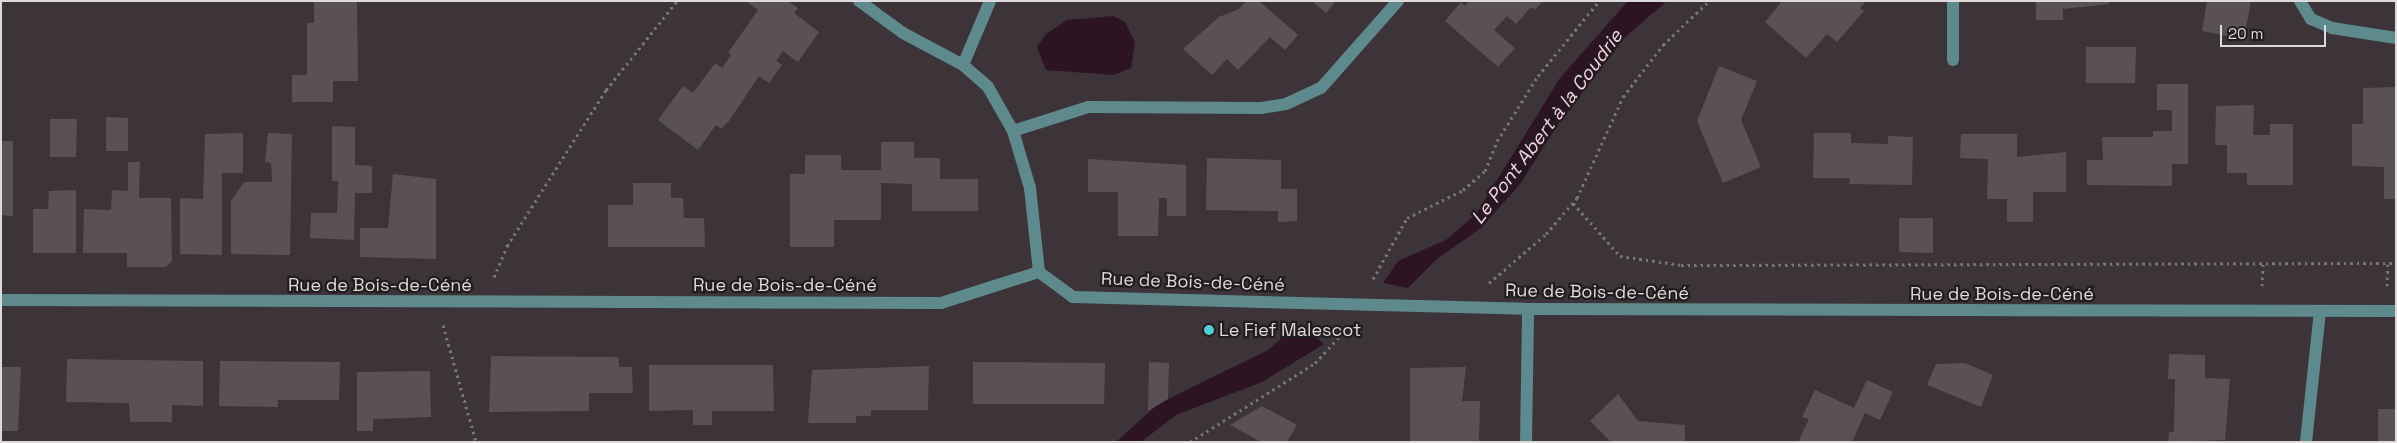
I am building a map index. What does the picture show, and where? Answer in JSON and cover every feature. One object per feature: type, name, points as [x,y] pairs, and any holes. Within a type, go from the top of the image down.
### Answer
[{"type":"street","points":[[859,1],[903,34],[963,65],[988,87],[1014,131],[1035,213],[1039,272]]},
{"type":"street","points":[[963,65],[990,1]]},
{"type":"street","points":[[1014,131],[1088,107],[1260,108],[1286,104],[1321,88],[1398,1]]},
{"type":"street","points":[[1953,1],[1953,60]]},
{"type":"street","points":[[2300,1],[2310,19],[2332,28],[2396,38]]},
{"type":"street","name":"Rue de Bois-de-Céné","points":[[1,300],[437,303],[941,303],[1039,272],[1073,297],[1528,309],[2396,311]]},
{"type":"street","points":[[1526,442],[1528,309]]},
{"type":"street","points":[[2306,442],[2320,312]]},
{"type":"path","points":[[483,303],[507,246],[606,90],[677,1]]},
{"type":"path","points":[[1190,442],[1315,363],[1338,338],[1340,304],[1375,278],[1407,218],[1463,190],[1485,171],[1497,141],[1538,76],[1599,1]]},
{"type":"path","points":[[1475,307],[1491,278],[1546,234],[1573,203],[1623,97],[1663,45],[1709,1]]},
{"type":"path","points":[[1573,203],[1620,256],[1680,265],[2396,263]]},
{"type":"path","points":[[437,303],[476,442]]},
{"type":"water","name":"Le Pont Abert à la Coudrie","points":[[1628,1],[1667,1],[1624,38],[1560,121],[1520,184],[1481,228],[1437,259],[1408,288],[1383,283],[1398,261],[1446,240],[1476,214],[1560,78]]},
{"type":"water","points":[[1113,16],[1125,22],[1135,42],[1131,68],[1114,75],[1046,70],[1037,47],[1045,35],[1067,20]]},
{"type":"water","points":[[1291,330],[1308,330],[1324,344],[1262,382],[1176,415],[1141,442],[1116,442],[1158,404],[1268,350]]},
{"type":"building","points":[[357,1],[358,81],[333,81],[333,102],[292,102],[292,75],[307,75],[307,23],[314,23],[314,2]]},
{"type":"building","points":[[746,1],[788,1],[798,8],[794,13],[819,32],[798,62],[783,51],[776,61],[782,65],[769,83],[759,76],[729,121],[721,129],[716,125],[698,150],[658,120],[683,86],[693,93],[715,63],[722,68],[731,55],[728,53],[758,10]]},
{"type":"building","points":[[1246,1],[1259,1],[1298,35],[1285,50],[1270,37],[1238,70],[1227,59],[1212,75],[1183,49],[1219,17],[1239,9]]},
{"type":"building","points":[[1312,1],[1336,1],[1326,13]]},
{"type":"building","points":[[1469,1],[1543,1],[1535,10],[1531,7],[1516,24],[1507,16],[1494,30],[1515,48],[1498,67],[1445,21],[1461,2],[1465,6]]},
{"type":"building","points":[[1782,1],[1866,1],[1860,8],[1864,11],[1837,42],[1827,34],[1806,58],[1765,22]]},
{"type":"building","points":[[2036,1],[2109,1],[2109,4],[2063,9],[2063,20],[2036,20]]},
{"type":"building","points":[[2207,1],[2251,1],[2244,39],[2202,31]]},
{"type":"building","points":[[2086,47],[2136,47],[2135,83],[2086,83]]},
{"type":"building","points":[[1719,66],[1757,81],[1741,120],[1761,167],[1723,183],[1697,121]]},
{"type":"building","points":[[2157,84],[2188,84],[2188,164],[2172,164],[2172,186],[2087,185],[2087,160],[2103,160],[2102,137],[2153,137],[2153,131],[2172,131],[2172,110],[2157,110]]},
{"type":"building","points":[[2396,87],[2396,199],[2384,199],[2384,167],[2352,166],[2352,124],[2363,124],[2363,88]]},
{"type":"building","points":[[2254,105],[2253,135],[2270,135],[2270,124],[2293,124],[2293,185],[2247,185],[2247,173],[2227,173],[2227,145],[2215,145],[2216,106]]},
{"type":"building","points":[[106,117],[128,118],[128,151],[106,151]]},
{"type":"building","points":[[50,119],[77,119],[76,157],[50,157]]},
{"type":"building","points":[[332,126],[355,127],[355,165],[372,166],[372,193],[355,193],[354,240],[310,238],[311,213],[337,213],[338,181],[332,181]]},
{"type":"building","points":[[243,133],[243,173],[222,173],[222,255],[180,254],[180,198],[203,199],[205,134]]},
{"type":"building","points":[[268,133],[292,134],[290,255],[231,254],[231,201],[244,182],[272,182],[271,163],[265,162]]},
{"type":"building","points":[[1814,133],[1851,133],[1851,143],[1888,144],[1888,136],[1913,137],[1912,185],[1849,184],[1850,178],[1813,178]]},
{"type":"building","points":[[1961,134],[2017,134],[2017,157],[2066,152],[2066,192],[2033,192],[2033,222],[2007,222],[2007,199],[1987,199],[1988,159],[1960,158]]},
{"type":"building","points":[[1,141],[13,141],[13,216],[1,215]]},
{"type":"building","points":[[881,142],[914,142],[914,158],[940,158],[940,179],[978,179],[978,211],[912,211],[912,184],[881,183],[881,220],[834,220],[834,247],[790,247],[790,174],[805,174],[805,155],[841,155],[841,170],[881,170]]},
{"type":"building","points":[[1207,158],[1281,160],[1281,189],[1297,189],[1297,221],[1278,222],[1278,211],[1206,210]]},
{"type":"building","points":[[1088,159],[1186,165],[1186,216],[1167,216],[1167,198],[1159,198],[1158,236],[1118,236],[1118,192],[1088,192]]},
{"type":"building","points":[[128,162],[140,162],[139,198],[171,198],[172,261],[166,267],[127,267],[127,253],[83,253],[84,209],[111,210],[112,190],[128,191]]},
{"type":"building","points":[[393,174],[436,179],[436,259],[360,257],[360,228],[388,228]]},
{"type":"building","points":[[633,183],[671,183],[671,198],[683,198],[684,218],[704,218],[705,247],[608,247],[608,205],[633,205]]},
{"type":"building","points":[[76,190],[76,253],[33,253],[33,209],[48,209],[49,191]]},
{"type":"building","points":[[1899,218],[1933,218],[1933,253],[1899,252]]},
{"type":"building","points":[[2169,354],[2205,355],[2205,378],[2230,379],[2225,440],[2168,442],[2169,432],[2174,432],[2175,379],[2168,379]]},
{"type":"building","points":[[491,356],[618,357],[619,367],[632,367],[633,393],[589,393],[589,411],[489,412]]},
{"type":"building","points":[[67,359],[203,361],[203,406],[172,405],[172,422],[130,422],[129,403],[66,402]]},
{"type":"building","points":[[220,361],[340,362],[339,400],[278,400],[278,407],[219,406]]},
{"type":"building","points":[[973,362],[1105,363],[1104,404],[973,404]]},
{"type":"building","points":[[1149,362],[1169,363],[1168,399],[1148,411]]},
{"type":"building","points":[[1965,363],[1993,375],[1981,407],[1927,385],[1936,364]]},
{"type":"building","points":[[649,365],[773,365],[774,411],[712,411],[712,425],[693,425],[693,410],[649,411]]},
{"type":"building","points":[[929,366],[928,410],[871,410],[871,416],[856,416],[856,423],[808,423],[812,370]]},
{"type":"building","points":[[1,367],[21,367],[18,431],[1,431]]},
{"type":"building","points":[[1466,367],[1462,401],[1480,401],[1479,442],[1410,442],[1410,368]]},
{"type":"building","points":[[430,371],[431,417],[373,419],[373,431],[357,431],[357,372]]},
{"type":"building","points":[[1867,380],[1893,392],[1880,420],[1865,413],[1852,442],[1798,442],[1809,419],[1802,417],[1815,390],[1854,408]]},
{"type":"building","points":[[1618,394],[1638,421],[1685,425],[1685,442],[1611,442],[1590,421]]},
{"type":"building","points":[[1262,406],[1297,425],[1287,442],[1261,442],[1230,425]]},
{"type":"building","points":[[2378,409],[2396,409],[2396,442],[2378,442]]},
{"type":"place","name":"Le Fief Malescot","points":[[1209,330]]}]
